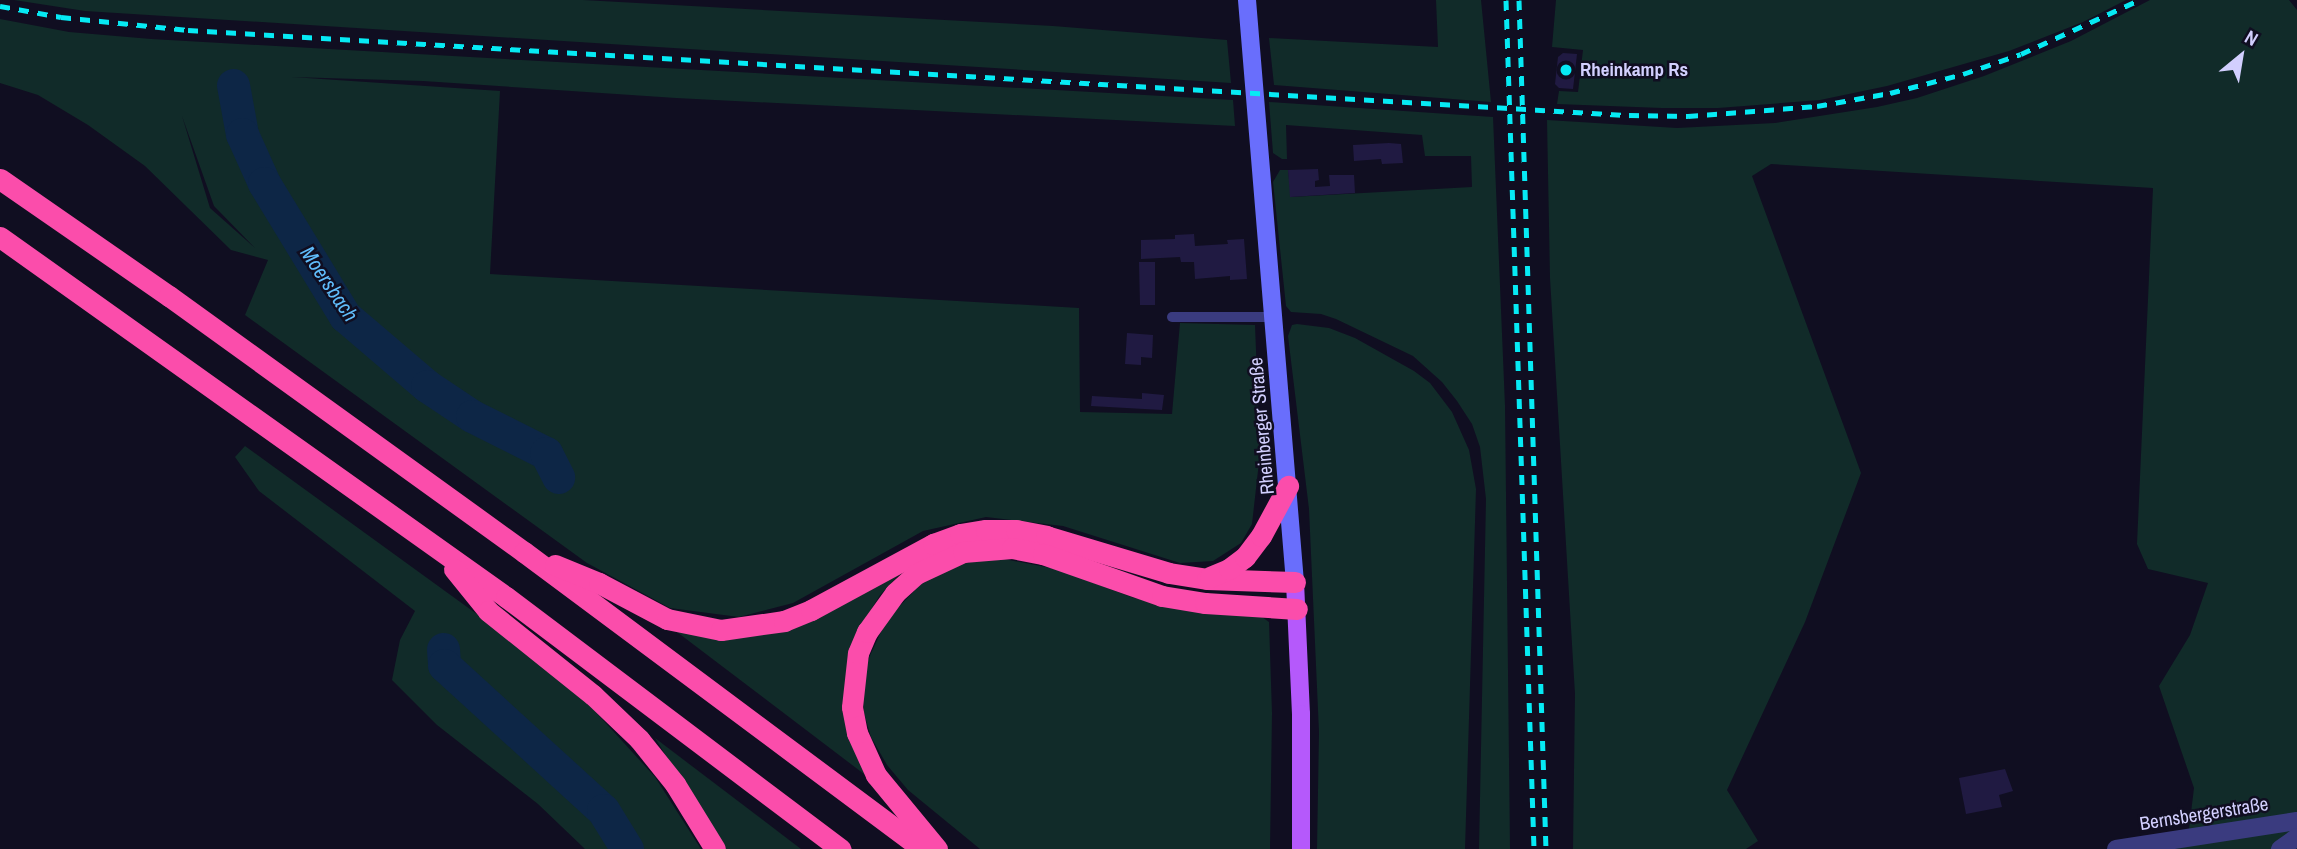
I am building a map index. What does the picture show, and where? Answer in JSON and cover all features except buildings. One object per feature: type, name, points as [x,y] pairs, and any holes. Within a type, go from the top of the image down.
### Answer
[{"type":"highway","points":[[0,179],[169,296],[524,552],[922,849]]},
{"type":"highway","points":[[0,237],[435,545],[841,849]]},
{"type":"highway","points":[[1207,579],[1229,569],[1245,556],[1261,536],[1288,486]]},
{"type":"highway","points":[[524,552],[599,583],[667,619],[721,630],[784,621],[820,605],[933,544],[960,534],[986,530],[1016,530],[1046,536],[1143,566],[1207,579],[1295,582]]},
{"type":"highway","points":[[435,545],[488,611],[593,695],[639,739],[675,784],[715,849]]},
{"type":"highway","points":[[937,849],[876,775],[857,733],[852,707],[858,653],[867,632],[895,593],[916,575],[963,552],[1013,548],[1043,554],[1162,596],[1205,603],[1297,610]]},
{"type":"main road","name":"Rheinberger Straße","points":[[1247,0],[1297,610],[1301,849]]},
{"type":"street","name":"Bernsbergerstraße","points":[[2116,849],[2297,821]]},
{"type":"street","points":[[2280,849],[2297,837]]},
{"type":"lane","points":[[1172,317],[1273,317]]},
{"type":"green space","points":[[14,0],[583,0],[1053,26],[1227,40],[1231,83],[85,11]]},
{"type":"green space","points":[[1436,0],[1481,0],[1491,102],[1274,85],[1269,38],[1438,47]]},
{"type":"green space","points":[[1556,0],[2126,0],[2083,22],[2009,51],[1887,86],[1820,100],[1718,108],[1662,108],[1557,104],[1559,91],[1578,92],[1583,50],[1552,47]]},
{"type":"green space","points":[[2150,0],[2289,0],[2297,10],[2297,849],[2161,849],[2188,837],[2194,788],[2159,686],[2190,635],[2208,583],[2148,569],[2137,544],[2153,188],[1771,164],[1752,176],[1861,473],[1805,622],[1727,790],[1758,841],[1746,849],[1573,849],[1575,694],[1550,278],[1547,120],[1677,128],[1775,123],[1877,107],[1917,98],[1984,76],[2071,41]]},
{"type":"green space","points":[[0,19],[69,32],[151,39],[1233,100],[1235,126],[676,98],[423,81],[292,77],[500,91],[490,274],[1079,308],[1080,412],[1172,414],[1180,323],[1255,325],[1260,453],[1252,524],[1241,543],[1213,561],[1180,563],[1063,526],[986,517],[923,531],[793,603],[739,617],[670,608],[587,563],[245,315],[268,260],[231,250],[145,166],[88,125],[38,95],[0,83]],"holes":[[[182,116],[214,206],[255,248],[210,208]]]},
{"type":"green space","points":[[1269,102],[1493,117],[1505,406],[1510,849],[1479,849],[1486,499],[1480,447],[1472,424],[1442,382],[1413,356],[1336,319],[1321,314],[1291,312],[1286,306],[1273,182],[1280,170],[1288,170],[1291,197],[1472,187],[1471,156],[1425,156],[1422,135],[1286,125],[1287,159],[1282,159],[1273,153]]},
{"type":"green space","points":[[1292,325],[1329,328],[1355,338],[1414,371],[1430,383],[1452,412],[1469,450],[1476,489],[1465,849],[1317,849],[1319,732],[1309,509],[1288,336]]},
{"type":"green space","points":[[245,446],[485,620],[582,697],[655,777],[701,849],[585,849],[538,804],[437,725],[392,680],[400,640],[415,611],[259,491],[235,457]]},
{"type":"green space","points":[[915,558],[880,595],[861,626],[864,774],[673,629],[734,634]]},
{"type":"green space","points":[[999,558],[1056,569],[1134,598],[1262,617],[1269,622],[1272,713],[1270,849],[980,849],[908,790],[887,765],[871,737],[864,713],[862,687],[867,662],[887,619],[923,582],[942,570],[969,562]]},
{"type":"green space","points":[[655,738],[801,849],[724,849]]},
{"type":"waterway","name":"Moersbach","points":[[233,85],[242,134],[264,183],[345,316],[427,386],[472,416],[546,453],[558,477]]},
{"type":"waterway","name":"Moersbach","points":[[443,649],[444,665],[603,810],[627,849]]},
{"type":"railway","points":[[1506,0],[1534,849]]},
{"type":"railway","points":[[1519,0],[1546,849]]},
{"type":"railway","points":[[0,6],[61,17],[188,30],[1629,115],[1688,116],[1817,106],[1890,93],[1963,74],[2021,54],[2139,0]]},
{"type":"place","name":"Rheinkamp Rs","points":[[1566,70]]}]
